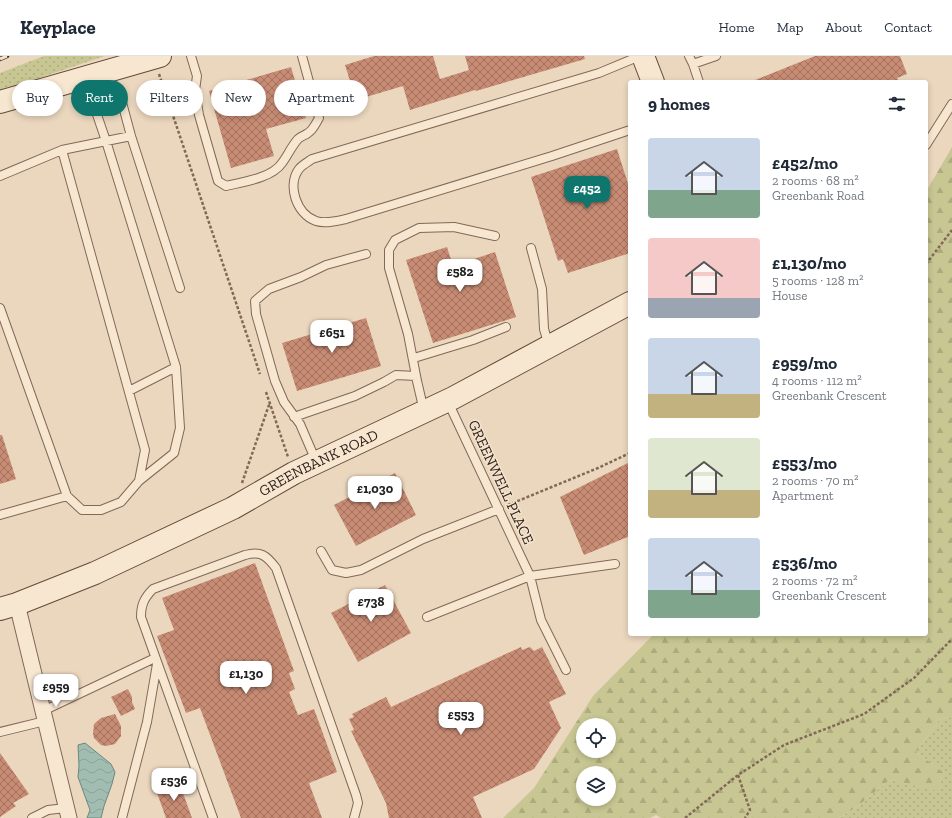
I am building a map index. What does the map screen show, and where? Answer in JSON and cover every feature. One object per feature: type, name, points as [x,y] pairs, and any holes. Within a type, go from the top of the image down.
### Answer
[{"type":"street","points":[[642,56],[652,80]]},
{"type":"street","points":[[0,102],[157,57]]},
{"type":"street","name":"GREENBANK ROAD","points":[[9,607],[95,573],[233,508],[294,473],[447,401],[628,304]]},
{"type":"street","points":[[9,607],[44,716],[67,813]]},
{"type":"lane","points":[[191,56],[197,76],[195,90],[199,115],[218,181],[226,186],[273,172],[282,163],[289,149],[296,141],[301,136],[309,133],[316,124],[319,118],[302,56]]},
{"type":"lane","points":[[628,131],[346,219],[331,222],[316,221],[307,216],[301,210],[295,198],[293,187],[295,178],[300,168],[312,159],[599,73],[642,56]]},
{"type":"lane","points":[[689,56],[698,80]]},
{"type":"lane","points":[[693,64],[716,56]]},
{"type":"lane","points":[[928,142],[952,104]]},
{"type":"lane","points":[[0,308],[67,496],[82,510],[101,510],[121,502],[139,482],[174,453],[180,428],[176,367],[97,116]]},
{"type":"lane","points":[[125,116],[130,136],[180,288]]},
{"type":"lane","points":[[0,176],[62,150],[130,136]]},
{"type":"lane","points":[[62,150],[145,450],[139,482]]},
{"type":"lane","points":[[425,411],[416,376],[414,358],[408,334],[389,268],[389,250],[395,240],[419,228],[454,227],[495,236]]},
{"type":"lane","points":[[531,248],[542,289],[544,329],[549,347]]},
{"type":"lane","points":[[317,462],[300,424],[284,402],[275,381],[256,314],[255,301],[269,289],[301,277],[326,265],[366,254]]},
{"type":"lane","points":[[414,358],[473,340],[506,327]]},
{"type":"lane","points":[[129,391],[176,367]]},
{"type":"lane","points":[[294,417],[355,396],[396,375],[416,376]]},
{"type":"lane","name":"GREENWELL PLACE","points":[[447,401],[530,576],[541,620],[566,670]]},
{"type":"lane","points":[[0,515],[67,496]]},
{"type":"lane","points":[[321,551],[332,570],[346,574],[361,570],[423,540],[499,509]]},
{"type":"lane","points":[[213,818],[141,617],[141,607],[145,596],[153,589],[255,552],[270,559],[276,568],[356,795],[358,804],[354,818]]},
{"type":"lane","points":[[427,617],[530,576],[615,564]]},
{"type":"lane","points":[[0,732],[44,716],[156,660]]},
{"type":"lane","points":[[122,818],[147,722],[156,660]]},
{"type":"lane","points":[[32,818],[48,810],[67,813]]},
{"type":"path","points":[[157,57],[262,380]]},
{"type":"path","points":[[928,261],[952,230]]},
{"type":"path","points":[[265,387],[294,473]]},
{"type":"path","points":[[233,508],[270,402]]},
{"type":"path","points":[[499,509],[628,455]]},
{"type":"path","points":[[684,818],[738,775],[784,744],[864,714],[914,678],[952,639]]},
{"type":"path","points":[[738,775],[750,810],[744,818]]},
{"type":"green space","points":[[44,56],[105,56],[33,80],[12,80],[12,87],[0,91],[0,73]]},
{"type":"green space","points":[[952,147],[952,717],[940,719],[916,752],[943,772],[938,791],[889,780],[858,806],[839,818],[661,818],[656,815],[650,818],[503,818],[534,788],[576,723],[576,758],[616,758],[616,718],[579,718],[593,696],[652,636],[928,636],[928,189]]},
{"type":"green space","points":[[952,717],[952,818],[839,818],[858,806],[889,780],[938,790],[943,772],[916,752],[940,719]]},
{"type":"water","points":[[85,743],[111,764],[115,772],[101,818],[87,818],[90,810],[78,777],[78,745]]},
{"type":"building","points":[[374,56],[433,56],[440,79],[469,70],[465,56],[584,56],[585,59],[410,110],[403,86],[368,96],[368,80],[350,80],[345,65]]},
{"type":"building","points":[[815,56],[900,56],[907,74],[897,78],[898,80],[755,80]]},
{"type":"building","points":[[291,67],[295,80],[274,80],[274,116],[305,116],[306,118],[266,129],[274,156],[231,168],[216,116],[266,116],[266,80],[247,80]]},
{"type":"building","points":[[617,149],[628,184],[628,254],[568,273],[563,259],[558,261],[531,177]]},
{"type":"building","points":[[447,247],[453,266],[495,252],[516,317],[433,343],[406,260]]},
{"type":"building","points":[[366,318],[381,366],[297,391],[282,343]]},
{"type":"building","points":[[0,435],[2,435],[16,479],[0,484]]},
{"type":"building","points":[[628,463],[628,537],[584,555],[560,497]]},
{"type":"building","points":[[395,473],[416,515],[356,546],[334,505]]},
{"type":"building","points":[[255,563],[294,671],[289,673],[295,689],[289,692],[298,715],[314,709],[337,772],[309,783],[322,818],[241,818],[200,708],[186,713],[157,636],[174,630],[162,598]]},
{"type":"building","points":[[385,585],[411,633],[358,662],[331,613]]},
{"type":"building","points":[[521,647],[522,650],[530,647],[534,651],[542,647],[566,694],[549,702],[561,728],[534,769],[473,797],[482,818],[389,818],[386,803],[351,731],[354,730],[349,719],[354,717],[352,714],[386,697],[391,707]]},
{"type":"building","points":[[128,689],[135,709],[121,716],[111,697]]},
{"type":"building","points":[[115,714],[121,726],[121,736],[115,744],[106,746],[101,745],[94,738],[94,724],[101,718]]},
{"type":"building","points":[[0,753],[29,794],[13,803],[16,806],[0,817]]},
{"type":"building","points":[[179,782],[192,818],[166,818],[156,790]]},
{"type":"railway","points":[[0,59],[7,56]]}]
